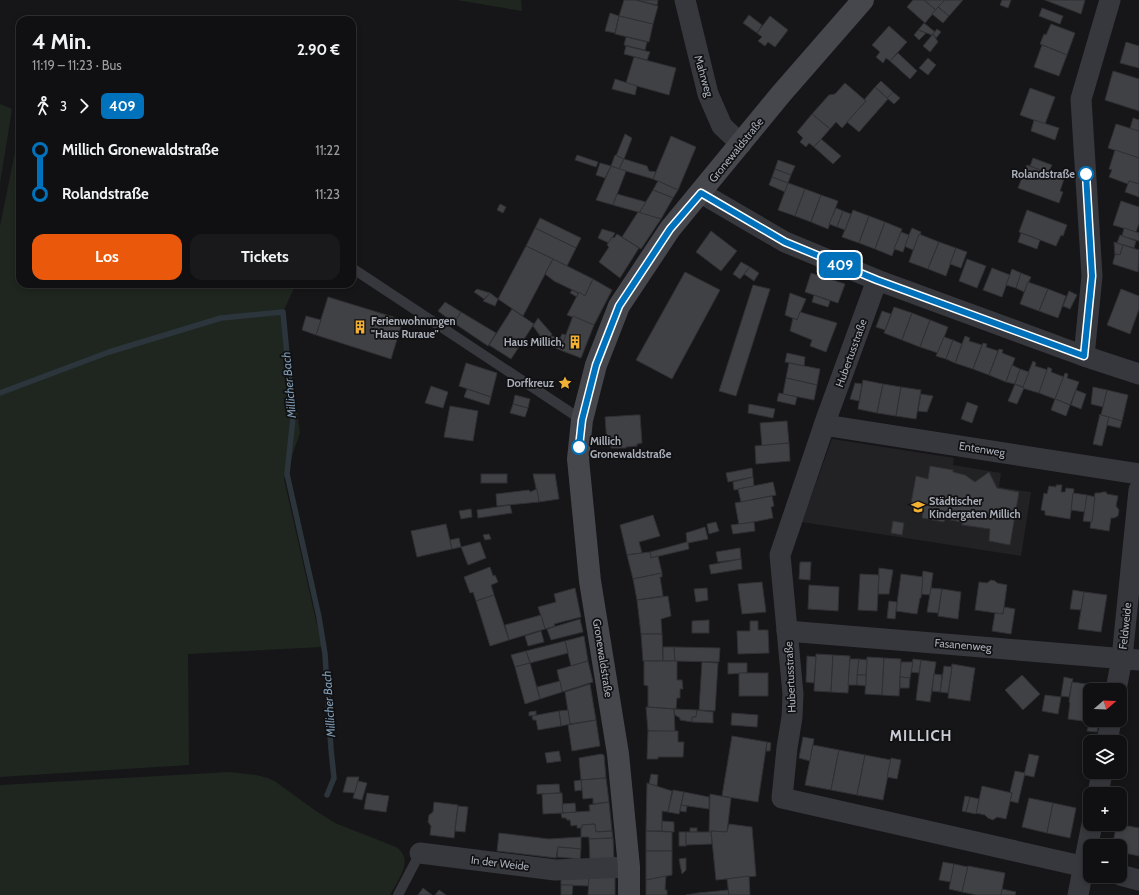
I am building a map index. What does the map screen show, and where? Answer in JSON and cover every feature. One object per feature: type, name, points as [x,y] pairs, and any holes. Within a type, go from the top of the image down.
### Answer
[{"type":"main road","name":"Gronewaldstraße","points":[[629,895],[629,867],[618,754],[589,565],[578,459],[582,420],[596,365],[619,306],[670,229],[781,94],[863,0]]},
{"type":"street","name":"Mahrweg","points":[[685,0],[708,94],[722,126],[741,144]]},
{"type":"street","points":[[1084,356],[1092,276],[1081,99],[1110,0]]},
{"type":"street","points":[[701,193],[785,242],[877,280],[1084,356],[1139,374]]},
{"type":"street","name":"Hubertusstraße","points":[[877,280],[824,425],[780,555],[793,702],[782,798],[1083,867]]},
{"type":"street","name":"Entenweg","points":[[824,425],[1139,474]]},
{"type":"street","name":"Feldweide","points":[[1119,683],[1130,659],[1139,490]]},
{"type":"street","name":"Fasanenweg","points":[[787,631],[1130,659]]},
{"type":"street","name":"In der Weide","points":[[420,853],[555,870],[629,867]]},
{"type":"street","points":[[1127,877],[1139,880]]},
{"type":"street","points":[[1078,895],[1083,880]]},
{"type":"lane","points":[[356,271],[582,420]]},
{"type":"lane","name":"In der Weide","points":[[398,895],[420,853]]},
{"type":"shaded area","points":[[457,0],[521,0],[522,11]]},
{"type":"shaded area","points":[[0,104],[12,109],[0,184]]},
{"type":"shaded area","points":[[16,147],[16,288],[294,288],[284,310],[300,433],[284,479],[322,647],[188,654],[189,765],[0,777],[0,226]]},
{"type":"shaded area","name":"Städtischer Kindergaten Millich","points":[[832,439],[954,458],[953,465],[1001,473],[999,487],[1031,492],[1021,556],[802,522]]},
{"type":"shaded area","points":[[229,772],[268,778],[335,823],[396,847],[402,852],[405,864],[390,895],[0,895],[0,785]]},
{"type":"building","points":[[624,0],[636,0],[658,6],[653,24],[619,16]]},
{"type":"building","points":[[636,0],[658,0],[657,5]]},
{"type":"building","points":[[913,0],[924,0],[936,10],[925,23],[907,7]]},
{"type":"building","points":[[924,0],[945,0],[936,10]]},
{"type":"building","points":[[945,0],[963,0],[949,16],[938,7]]},
{"type":"building","points":[[1002,0],[1011,0],[1008,8],[1000,5]]},
{"type":"building","points":[[1045,0],[1085,0],[1081,14]]},
{"type":"building","points":[[938,7],[949,16],[943,23],[932,14]]},
{"type":"building","points":[[1042,8],[1063,16],[1060,24],[1039,16]]},
{"type":"building","points":[[610,13],[619,16],[615,33],[605,31]]},
{"type":"building","points":[[749,15],[762,25],[757,33],[743,23]]},
{"type":"building","points":[[619,16],[653,24],[649,42],[615,34]]},
{"type":"building","points":[[770,16],[788,30],[775,47],[768,42],[765,46],[758,41],[762,37],[757,33]]},
{"type":"building","points":[[924,23],[935,32],[932,35],[918,30]]},
{"type":"building","points":[[1051,24],[1075,33],[1067,55],[1040,44],[1044,34],[1046,35]]},
{"type":"building","points":[[889,26],[907,42],[890,61],[886,58],[883,63],[876,57],[880,52],[872,45]]},
{"type":"building","points":[[937,29],[941,32],[936,38],[933,34]]},
{"type":"building","points":[[918,30],[926,33],[919,40],[914,35]]},
{"type":"building","points":[[933,34],[938,42],[930,52],[923,46]]},
{"type":"building","points":[[626,37],[647,42],[645,50],[624,45]]},
{"type":"building","points":[[1126,42],[1139,46],[1139,68],[1120,63]]},
{"type":"building","points":[[1042,45],[1067,55],[1059,76],[1034,67]]},
{"type":"building","points":[[626,46],[650,52],[647,60],[624,54]]},
{"type":"building","points":[[898,53],[917,71],[910,79],[890,61]]},
{"type":"building","points":[[634,57],[676,68],[669,95],[626,83]]},
{"type":"building","points":[[928,58],[936,65],[928,75],[919,68]]},
{"type":"building","points":[[1113,71],[1139,79],[1139,111],[1105,100]]},
{"type":"building","points":[[615,79],[637,86],[635,95],[612,89]]},
{"type":"building","points":[[881,81],[893,92],[887,98],[875,87]]},
{"type":"building","points":[[845,83],[866,101],[842,128],[836,122],[830,129],[812,114],[829,95],[835,94]]},
{"type":"building","points":[[875,87],[888,99],[859,132],[847,122],[866,101],[864,100]]},
{"type":"building","points":[[1030,88],[1055,97],[1045,124],[1020,115]]},
{"type":"building","points":[[893,92],[900,98],[894,104],[887,98]]},
{"type":"building","points":[[812,114],[830,129],[814,147],[809,143],[806,147],[800,142],[803,138],[797,132]]},
{"type":"building","points":[[1133,118],[1139,120],[1139,131],[1130,129]]},
{"type":"building","points":[[1034,120],[1059,128],[1055,140],[1031,131]]},
{"type":"building","points":[[1116,124],[1139,131],[1139,158],[1108,148]]},
{"type":"building","points":[[625,134],[632,138],[624,159],[616,156]]},
{"type":"building","points":[[671,136],[696,147],[678,190],[653,179]]},
{"type":"building","points":[[821,139],[841,156],[833,164],[814,147]]},
{"type":"building","points":[[1115,150],[1139,158],[1139,184],[1129,181],[1128,184],[1109,177],[1112,170],[1109,169]]},
{"type":"building","points":[[577,155],[598,162],[596,167],[575,160]]},
{"type":"building","points":[[615,155],[624,159],[619,169],[611,166]]},
{"type":"building","points":[[1033,158],[1052,165],[1048,173],[1030,166]]},
{"type":"building","points":[[624,159],[647,166],[649,171],[656,172],[653,179],[619,169]]},
{"type":"building","points":[[778,160],[795,166],[791,175],[775,169]]},
{"type":"building","points":[[600,163],[611,166],[605,178],[596,175]]},
{"type":"building","points":[[1027,165],[1064,179],[1060,191],[1063,192],[1059,203],[1018,188]]},
{"type":"building","points":[[611,166],[626,171],[613,205],[596,200]]},
{"type":"building","points":[[775,169],[791,175],[788,183],[772,177]]},
{"type":"building","points":[[772,177],[788,183],[785,192],[769,185]]},
{"type":"building","points":[[658,181],[678,190],[673,198],[653,190]]},
{"type":"building","points":[[1129,181],[1139,184],[1139,197],[1125,192]]},
{"type":"building","points":[[788,183],[805,189],[795,216],[778,210]]},
{"type":"building","points":[[805,189],[821,195],[811,222],[795,216]]},
{"type":"building","points":[[653,190],[673,198],[661,219],[639,213]]},
{"type":"building","points":[[617,194],[646,202],[639,213],[613,205]]},
{"type":"building","points":[[821,195],[838,201],[828,229],[811,222]]},
{"type":"building","points":[[1121,201],[1139,207],[1139,223],[1136,232],[1113,225]]},
{"type":"building","points":[[500,204],[506,207],[503,213],[497,210]]},
{"type":"building","points":[[836,208],[843,211],[837,227],[829,224]]},
{"type":"building","points":[[853,210],[869,216],[859,243],[842,237]]},
{"type":"building","points":[[1027,210],[1067,225],[1063,236],[1061,235],[1056,246],[1019,232]]},
{"type":"building","points":[[843,211],[851,214],[845,230],[837,227]]},
{"type":"building","points":[[638,212],[661,219],[641,249],[622,237]]},
{"type":"building","points":[[869,216],[885,222],[875,249],[859,243]]},
{"type":"building","points":[[540,218],[581,238],[576,248],[535,228]]},
{"type":"building","points":[[885,222],[902,229],[892,256],[875,249]]},
{"type":"building","points":[[535,228],[576,248],[567,266],[526,246]]},
{"type":"building","points":[[912,228],[921,232],[913,250],[904,246]]},
{"type":"building","points":[[1124,228],[1139,233],[1139,241],[1122,236]]},
{"type":"building","points":[[602,229],[615,233],[609,243],[598,238]]},
{"type":"building","points":[[711,231],[737,251],[721,271],[696,252]]},
{"type":"building","points":[[901,232],[909,235],[903,252],[894,249]]},
{"type":"building","points":[[1021,233],[1040,240],[1037,249],[1018,242]]},
{"type":"building","points":[[617,234],[639,248],[620,278],[599,262],[609,247],[607,245],[612,237],[614,238]]},
{"type":"building","points":[[919,234],[939,242],[928,269],[909,262]]},
{"type":"building","points":[[1120,235],[1136,241],[1134,248],[1117,243]]},
{"type":"building","points":[[939,242],[956,248],[946,276],[928,269]]},
{"type":"building","points":[[1114,242],[1123,245],[1120,255],[1115,255]]},
{"type":"building","points":[[1123,245],[1139,250],[1138,272],[1113,264],[1115,255],[1120,255]]},
{"type":"building","points":[[526,246],[553,259],[523,316],[498,299]]},
{"type":"building","points":[[956,248],[967,252],[961,268],[950,264]]},
{"type":"building","points":[[553,259],[593,279],[585,296],[554,281],[545,274]]},
{"type":"building","points":[[967,259],[986,266],[977,288],[959,281]]},
{"type":"building","points":[[741,262],[750,267],[740,279],[733,274]]},
{"type":"building","points":[[750,267],[759,273],[754,281],[744,274]]},
{"type":"building","points":[[992,268],[1010,275],[1002,297],[983,290]]},
{"type":"building","points":[[1012,269],[1021,273],[1016,288],[1006,285]]},
{"type":"building","points":[[685,272],[720,290],[672,379],[636,360]]},
{"type":"building","points":[[811,273],[845,284],[838,303],[805,292]]},
{"type":"building","points":[[1021,273],[1031,277],[1024,292],[1016,288]]},
{"type":"building","points":[[593,279],[612,290],[594,325],[567,315],[579,292],[585,296]]},
{"type":"building","points":[[1028,282],[1048,289],[1039,311],[1020,304]]},
{"type":"building","points":[[753,285],[770,289],[736,396],[719,391]]},
{"type":"building","points":[[477,289],[490,293],[484,299],[474,292]]},
{"type":"building","points":[[1048,289],[1066,296],[1058,318],[1039,311]]},
{"type":"building","points":[[1121,289],[1139,296],[1139,309],[1130,334],[1107,325]]},
{"type":"building","points":[[572,290],[578,293],[577,297],[570,293]]},
{"type":"building","points":[[1069,291],[1077,295],[1070,309],[1063,306]]},
{"type":"building","points":[[490,293],[498,299],[495,306],[483,301]]},
{"type":"building","points":[[790,293],[806,299],[797,320],[785,315]]},
{"type":"building","points":[[814,295],[830,301],[828,307],[812,302]]},
{"type":"building","name":"Ferienwohnungen \"Haus Ruraue\"","points":[[328,297],[403,320],[391,359],[316,335]]},
{"type":"building","points":[[445,302],[461,312],[454,323],[438,311]]},
{"type":"building","points":[[894,307],[912,313],[902,340],[884,333]]},
{"type":"building","points":[[512,309],[534,324],[511,359],[489,345]]},
{"type":"building","points":[[882,311],[891,314],[885,330],[876,327]]},
{"type":"building","points":[[461,312],[496,333],[488,346],[454,323]]},
{"type":"building","points":[[800,312],[837,323],[826,352],[810,346],[812,340],[790,331],[793,318],[797,320]]},
{"type":"building","points":[[912,313],[930,320],[920,347],[902,340]]},
{"type":"building","points":[[306,316],[321,320],[316,335],[302,330]]},
{"type":"building","name":"Haus Millich,","points":[[573,316],[594,325],[581,358],[560,350]]},
{"type":"building","points":[[538,318],[552,334],[546,344],[533,326]]},
{"type":"building","points":[[930,320],[948,327],[938,353],[920,347]]},
{"type":"building","points":[[562,334],[566,335],[560,350],[556,348]]},
{"type":"building","points":[[551,336],[560,338],[556,348],[546,344]]},
{"type":"building","points":[[965,336],[970,338],[969,341],[982,345],[973,369],[955,363]]},
{"type":"building","points":[[944,337],[953,340],[946,359],[936,356]]},
{"type":"building","points":[[953,340],[962,344],[955,363],[946,359]]},
{"type":"building","points":[[983,343],[987,344],[986,347],[998,351],[989,375],[973,369]]},
{"type":"building","points":[[999,349],[1003,350],[1002,353],[1015,358],[1006,382],[989,375]]},
{"type":"building","points":[[787,353],[805,357],[804,366],[785,362]]},
{"type":"building","points":[[1033,361],[1036,363],[1035,366],[1048,370],[1039,393],[1022,388]]},
{"type":"building","points":[[466,363],[497,373],[491,397],[459,386]]},
{"type":"building","points":[[789,363],[820,369],[817,385],[786,378]]},
{"type":"building","points":[[1012,365],[1020,369],[1015,384],[1006,382]]},
{"type":"building","points":[[1048,367],[1052,369],[1051,372],[1064,377],[1055,399],[1039,393]]},
{"type":"building","points":[[1020,369],[1029,372],[1023,387],[1015,384]]},
{"type":"building","points":[[1065,373],[1068,374],[1067,378],[1079,382],[1070,405],[1055,399]]},
{"type":"building","points":[[786,378],[817,385],[814,400],[783,394]]},
{"type":"building","points":[[863,380],[883,384],[877,413],[858,409]]},
{"type":"building","points":[[855,383],[862,384],[859,401],[850,399]]},
{"type":"building","points":[[883,384],[901,387],[896,416],[877,413]]},
{"type":"building","points":[[1015,384],[1024,388],[1017,404],[1008,401]]},
{"type":"building","points":[[431,386],[448,392],[443,408],[425,403]]},
{"type":"building","points":[[901,387],[921,390],[916,419],[896,416]]},
{"type":"building","points":[[1093,387],[1107,390],[1103,407],[1091,404]]},
{"type":"building","points":[[467,389],[491,397],[489,405],[464,397]]},
{"type":"building","points":[[1076,390],[1086,394],[1081,409],[1071,405]]},
{"type":"building","points":[[1107,390],[1128,395],[1122,421],[1101,415]]},
{"type":"building","points":[[779,393],[797,397],[795,405],[777,401]]},
{"type":"building","points":[[921,394],[933,396],[927,412],[918,411]]},
{"type":"building","points":[[515,395],[530,399],[528,408],[513,404]]},
{"type":"building","points":[[1055,399],[1070,405],[1066,416],[1051,410]]},
{"type":"building","points":[[967,402],[978,406],[972,423],[961,419]]},
{"type":"building","points":[[513,404],[528,408],[525,417],[510,413]]},
{"type":"building","points":[[749,404],[775,409],[773,418],[748,413]]},
{"type":"building","points":[[450,406],[478,411],[473,441],[444,437]]},
{"type":"building","points":[[1100,414],[1109,417],[1102,446],[1093,444]]},
{"type":"building","points":[[640,415],[642,443],[637,444],[637,446],[626,448],[611,448],[611,443],[607,443],[605,417]]},
{"type":"building","points":[[1109,417],[1122,421],[1120,428],[1107,425]]},
{"type":"building","points":[[787,421],[789,443],[762,446],[760,423]]},
{"type":"building","points":[[789,443],[790,461],[756,464],[755,446]]},
{"type":"building","points":[[930,466],[953,470],[953,472],[965,475],[975,482],[989,472],[997,488],[1019,492],[1010,545],[989,541],[990,529],[962,525],[962,522],[945,519],[944,522],[922,518],[924,505],[911,503],[916,476],[928,479]]},
{"type":"building","points":[[752,468],[753,477],[728,482],[726,473]]},
{"type":"building","points":[[481,474],[507,474],[507,483],[481,483]]},
{"type":"building","points":[[533,474],[555,474],[559,499],[539,502]]},
{"type":"building","points":[[753,477],[754,486],[734,490],[733,482]]},
{"type":"building","points":[[773,482],[776,495],[741,502],[738,489]]},
{"type":"building","points":[[1056,485],[1062,485],[1061,492],[1065,492],[1066,488],[1074,489],[1070,519],[1045,515],[1045,511],[1041,510],[1044,493],[1047,494],[1049,486],[1056,487]]},
{"type":"building","points":[[537,489],[539,502],[497,506],[496,494],[529,490],[530,492]]},
{"type":"building","points":[[1103,492],[1118,496],[1116,506],[1119,510],[1118,516],[1111,518],[1109,531],[1090,528],[1095,493]]},
{"type":"building","points":[[1073,493],[1087,495],[1085,512],[1071,510]]},
{"type":"building","points":[[1087,495],[1095,497],[1092,522],[1083,521]]},
{"type":"building","points":[[772,496],[774,506],[771,507],[773,518],[739,525],[735,503]]},
{"type":"building","points":[[510,505],[512,513],[478,518],[477,510]]},
{"type":"building","points":[[471,509],[472,517],[461,519],[459,511]]},
{"type":"building","points":[[653,515],[660,536],[639,542],[642,553],[627,555],[620,525]]},
{"type":"building","points":[[893,521],[904,523],[902,535],[891,533]]},
{"type":"building","points":[[716,522],[719,531],[709,534],[707,524]]},
{"type":"building","points":[[754,522],[755,531],[733,534],[731,525]]},
{"type":"building","points":[[446,524],[452,549],[417,557],[411,531]]},
{"type":"building","points":[[705,527],[708,539],[688,543],[689,549],[651,558],[650,552],[687,542],[686,533]]},
{"type":"building","points":[[489,534],[491,539],[485,540],[483,535]]},
{"type":"building","points":[[459,538],[461,547],[452,549],[450,540]]},
{"type":"building","points":[[480,542],[486,558],[468,565],[461,547]]},
{"type":"building","points":[[740,548],[741,559],[718,562],[716,552]]},
{"type":"building","points":[[650,552],[651,558],[658,556],[662,573],[633,579],[627,555]]},
{"type":"building","points":[[741,559],[742,569],[711,574],[709,565]]},
{"type":"building","points":[[800,562],[811,562],[810,580],[799,579]]},
{"type":"building","points":[[490,567],[493,576],[495,575],[498,582],[491,585],[494,595],[476,601],[473,592],[470,593],[464,577]]},
{"type":"building","points":[[879,568],[893,570],[889,594],[878,594]]},
{"type":"building","points":[[923,571],[933,573],[930,595],[921,594]]},
{"type":"building","points":[[662,573],[662,577],[660,577],[663,596],[637,600],[633,579]]},
{"type":"building","points":[[860,574],[879,575],[877,611],[858,610]]},
{"type":"building","points":[[901,574],[923,577],[921,598],[917,614],[896,611]]},
{"type":"building","points":[[991,580],[1007,585],[1003,614],[975,610],[979,582],[987,583]]},
{"type":"building","points":[[762,582],[766,612],[742,614],[738,584]]},
{"type":"building","points":[[809,585],[839,587],[838,611],[808,609]]},
{"type":"building","points":[[575,588],[581,617],[554,624],[555,626],[545,629],[538,607],[556,602],[554,594]]},
{"type":"building","points":[[707,588],[708,600],[696,602],[694,589]]},
{"type":"building","points":[[931,588],[942,589],[938,613],[927,612]]},
{"type":"building","points":[[942,589],[961,592],[958,619],[938,616]]},
{"type":"building","points":[[1073,590],[1084,592],[1081,610],[1070,609]]},
{"type":"building","points":[[1084,592],[1107,595],[1101,632],[1078,629]]},
{"type":"building","points":[[494,595],[509,640],[490,646],[476,601]]},
{"type":"building","points":[[668,596],[671,616],[661,619],[662,634],[641,634],[637,600]]},
{"type":"building","points":[[889,601],[897,602],[895,619],[887,618]]},
{"type":"building","points":[[1004,607],[1015,609],[1011,634],[992,631],[995,613],[1003,614]]},
{"type":"building","points":[[541,615],[545,629],[509,640],[505,625]]},
{"type":"building","points":[[580,619],[583,632],[551,640],[547,629]]},
{"type":"building","points":[[709,620],[709,633],[692,633],[692,621]]},
{"type":"building","points":[[750,621],[758,621],[758,630],[768,630],[769,653],[738,654],[737,631],[750,631]]},
{"type":"building","points":[[541,631],[544,642],[528,646],[525,636]]},
{"type":"building","points":[[641,634],[662,634],[663,661],[643,661]]},
{"type":"building","points":[[584,636],[588,661],[571,666],[565,641]]},
{"type":"building","points":[[565,641],[568,653],[530,663],[526,651]]},
{"type":"building","points":[[663,647],[674,647],[675,661],[663,661]]},
{"type":"building","points":[[674,647],[720,648],[719,662],[675,661]]},
{"type":"building","points":[[526,651],[530,663],[515,667],[511,655]]},
{"type":"building","points":[[816,654],[833,655],[831,692],[814,691]]},
{"type":"building","points":[[833,655],[850,656],[848,693],[831,692]]},
{"type":"building","points":[[807,656],[816,657],[814,683],[806,682]]},
{"type":"building","points":[[867,657],[884,658],[882,695],[865,694]]},
{"type":"building","points":[[884,658],[901,659],[899,696],[882,695]]},
{"type":"building","points":[[850,659],[859,659],[857,685],[848,685]]},
{"type":"building","points":[[859,659],[867,660],[866,675],[857,675]]},
{"type":"building","points":[[913,659],[921,660],[919,673],[911,672]]},
{"type":"building","points":[[921,660],[936,662],[930,702],[916,700]]},
{"type":"building","points":[[588,661],[593,682],[562,692],[557,670]]},
{"type":"building","points":[[644,661],[677,661],[677,680],[682,680],[683,689],[680,689],[680,698],[677,698],[676,709],[648,707],[648,686],[644,685]]},
{"type":"building","points":[[702,662],[718,663],[715,711],[699,710]]},
{"type":"building","points":[[901,662],[913,662],[910,678],[900,677]]},
{"type":"building","points":[[530,663],[540,699],[525,704],[515,667]]},
{"type":"building","points":[[728,663],[747,663],[747,673],[728,674]]},
{"type":"building","points":[[952,664],[975,668],[970,701],[948,698]]},
{"type":"building","points":[[944,666],[952,667],[948,693],[940,692]]},
{"type":"building","points":[[739,673],[768,673],[768,696],[739,696]]},
{"type":"building","points":[[934,674],[942,675],[940,692],[932,691]]},
{"type":"building","points":[[857,675],[866,675],[866,686],[857,685]]},
{"type":"building","points":[[1022,675],[1040,694],[1023,710],[1005,690]]},
{"type":"building","points":[[900,677],[910,678],[909,688],[900,688]]},
{"type":"building","points":[[1064,677],[1073,679],[1069,697],[1061,696]]},
{"type":"building","points":[[560,681],[562,692],[540,699],[537,687]]},
{"type":"building","points":[[1072,682],[1083,684],[1083,721],[1068,719]]},
{"type":"building","points":[[590,684],[596,720],[570,724],[565,692]]},
{"type":"building","points":[[1045,695],[1061,697],[1058,714],[1042,711]]},
{"type":"building","points":[[646,707],[674,709],[675,732],[648,731]]},
{"type":"building","points":[[674,709],[697,710],[696,717],[692,717],[692,722],[680,720],[680,718],[675,715]]},
{"type":"building","points":[[568,710],[570,724],[561,726],[559,711]]},
{"type":"building","points":[[697,710],[713,712],[713,723],[692,722],[692,717],[696,717]]},
{"type":"building","points":[[536,711],[536,715],[529,716],[529,712]]},
{"type":"building","points":[[559,711],[561,726],[538,730],[536,720],[533,720],[532,716]]},
{"type":"building","points":[[732,713],[758,715],[757,727],[731,725]]},
{"type":"building","points":[[596,720],[600,746],[572,751],[568,725]]},
{"type":"building","points":[[1088,727],[1098,727],[1097,732],[1087,731]]},
{"type":"building","points":[[648,731],[678,731],[678,742],[684,742],[683,757],[658,757],[658,759],[647,759]]},
{"type":"building","points":[[732,736],[767,742],[758,802],[722,796]]},
{"type":"building","points":[[803,737],[814,739],[810,761],[799,758]]},
{"type":"building","points":[[767,742],[771,743],[770,751],[766,751]]},
{"type":"building","points":[[813,745],[839,750],[831,790],[805,785]]},
{"type":"building","points":[[839,750],[865,755],[857,795],[831,790]]},
{"type":"building","points":[[559,751],[561,761],[547,763],[545,753]]},
{"type":"building","points":[[601,754],[604,755],[606,778],[581,780],[579,758]]},
{"type":"building","points":[[1029,754],[1039,756],[1034,777],[1024,775]]},
{"type":"building","points":[[865,755],[891,760],[883,800],[857,795]]},
{"type":"building","points":[[891,758],[901,760],[897,779],[887,777]]},
{"type":"building","points":[[1015,771],[1025,773],[1018,803],[1010,801],[1012,793],[1010,792]]},
{"type":"building","points":[[651,774],[658,775],[657,786],[649,784]]},
{"type":"building","points":[[347,777],[359,777],[355,793],[343,792]]},
{"type":"building","points":[[606,778],[609,802],[593,804],[593,798],[583,799],[581,780]]},
{"type":"building","points":[[581,780],[582,790],[575,791],[574,781]]},
{"type":"building","points":[[358,781],[367,783],[362,800],[353,798]]},
{"type":"building","points":[[647,783],[672,791],[668,812],[662,811],[662,831],[646,831]]},
{"type":"building","points":[[559,784],[560,793],[537,794],[537,785]]},
{"type":"building","points":[[982,786],[1012,793],[1006,819],[997,817],[993,820],[985,815],[976,813]]},
{"type":"building","points":[[673,790],[684,792],[679,814],[668,812]]},
{"type":"building","points":[[684,792],[709,797],[709,809],[681,805]]},
{"type":"building","points":[[367,793],[389,796],[386,812],[364,809]]},
{"type":"building","points":[[562,793],[563,813],[543,814],[542,794]]},
{"type":"building","points":[[710,794],[731,798],[727,832],[709,832]]},
{"type":"building","points":[[965,796],[970,797],[966,812],[962,811]]},
{"type":"building","points":[[970,797],[979,799],[976,814],[966,812]]},
{"type":"building","points":[[1029,798],[1053,803],[1047,833],[1022,827]]},
{"type":"building","points":[[434,802],[458,805],[454,838],[430,835],[431,826],[428,822],[429,815],[433,812]]},
{"type":"building","points":[[609,802],[612,831],[596,832],[595,824],[582,825],[582,828],[577,828],[577,825],[571,826],[570,820],[562,818],[561,813],[590,811],[589,805]]},
{"type":"building","points":[[575,803],[576,812],[563,813],[562,804]]},
{"type":"building","points":[[1053,803],[1076,808],[1070,838],[1047,833]]},
{"type":"building","points":[[681,805],[687,806],[686,812],[680,811]]},
{"type":"building","points":[[458,806],[468,807],[465,832],[455,831]]},
{"type":"building","points":[[662,821],[674,822],[674,832],[662,831]]},
{"type":"building","points":[[595,824],[596,832],[612,831],[613,838],[589,839],[589,837],[581,837],[582,825]]},
{"type":"building","points":[[729,824],[752,827],[756,876],[716,880],[711,831],[727,832]]},
{"type":"building","points":[[1127,826],[1139,828],[1139,856],[1127,853],[1127,839],[1114,839],[1115,831],[1127,831]]},
{"type":"building","points":[[690,828],[697,828],[697,832],[690,832]]},
{"type":"building","points":[[646,831],[672,832],[672,851],[646,851]]},
{"type":"building","points":[[679,832],[686,832],[686,846],[679,846]]},
{"type":"building","points":[[686,832],[711,832],[712,844],[686,845]]},
{"type":"building","points":[[499,833],[549,839],[581,837],[581,849],[558,847],[556,858],[497,851]]},
{"type":"building","points":[[613,838],[614,860],[590,861],[589,839]]},
{"type":"building","points":[[558,847],[581,849],[580,859],[557,857]]},
{"type":"building","points":[[646,851],[672,851],[672,875],[646,880]]},
{"type":"building","points":[[686,858],[686,870],[682,874],[679,859]]},
{"type":"building","points":[[943,862],[954,864],[951,882],[939,880]]},
{"type":"building","points":[[954,864],[968,867],[962,892],[949,889]]},
{"type":"building","points":[[968,866],[1005,873],[1001,895],[977,895],[962,892]]},
{"type":"building","points":[[561,873],[589,874],[589,886],[561,885]]},
{"type":"building","points":[[589,874],[615,877],[615,895],[588,895]]},
{"type":"building","points":[[666,876],[665,890],[667,890],[667,895],[646,895],[646,880]]},
{"type":"building","points":[[749,876],[750,895],[729,895],[727,879]]},
{"type":"building","points":[[561,885],[573,885],[572,895],[561,895]]},
{"type":"building","points":[[423,888],[432,895],[418,895]]},
{"type":"building","points":[[1002,889],[1016,892],[1015,895],[1001,895]]},
{"type":"building","points":[[439,890],[446,895],[435,895]]},
{"type":"building","points":[[728,890],[729,895],[686,895],[698,893]]},
{"type":"waterway","name":"Millicher Bach","points":[[0,393],[109,352],[221,318],[283,312],[293,418],[287,474],[319,617],[325,654],[334,778],[327,795]]},
{"type":"bus line","name":"409","points":[[579,447],[582,420],[596,365],[619,306],[670,229],[701,193],[785,242],[877,280],[1084,356],[1092,276],[1086,174]]},
{"type":"place","name":"Rolandstraße","points":[[1086,174]]},
{"type":"place","name":"Ferienwohnungen \"Haus Ruraue\"","points":[[360,327]]},
{"type":"place","name":"Haus Millich,","points":[[575,342]]},
{"type":"place","name":"Dorfkreuz","points":[[565,383]]},
{"type":"place","name":"Millich Gronewaldstraße","points":[[579,447]]},
{"type":"place","name":"Städtischer Kindergaten Millich","points":[[918,507]]},
{"type":"district","name":"MILLICH","points":[[921,736]]}]
